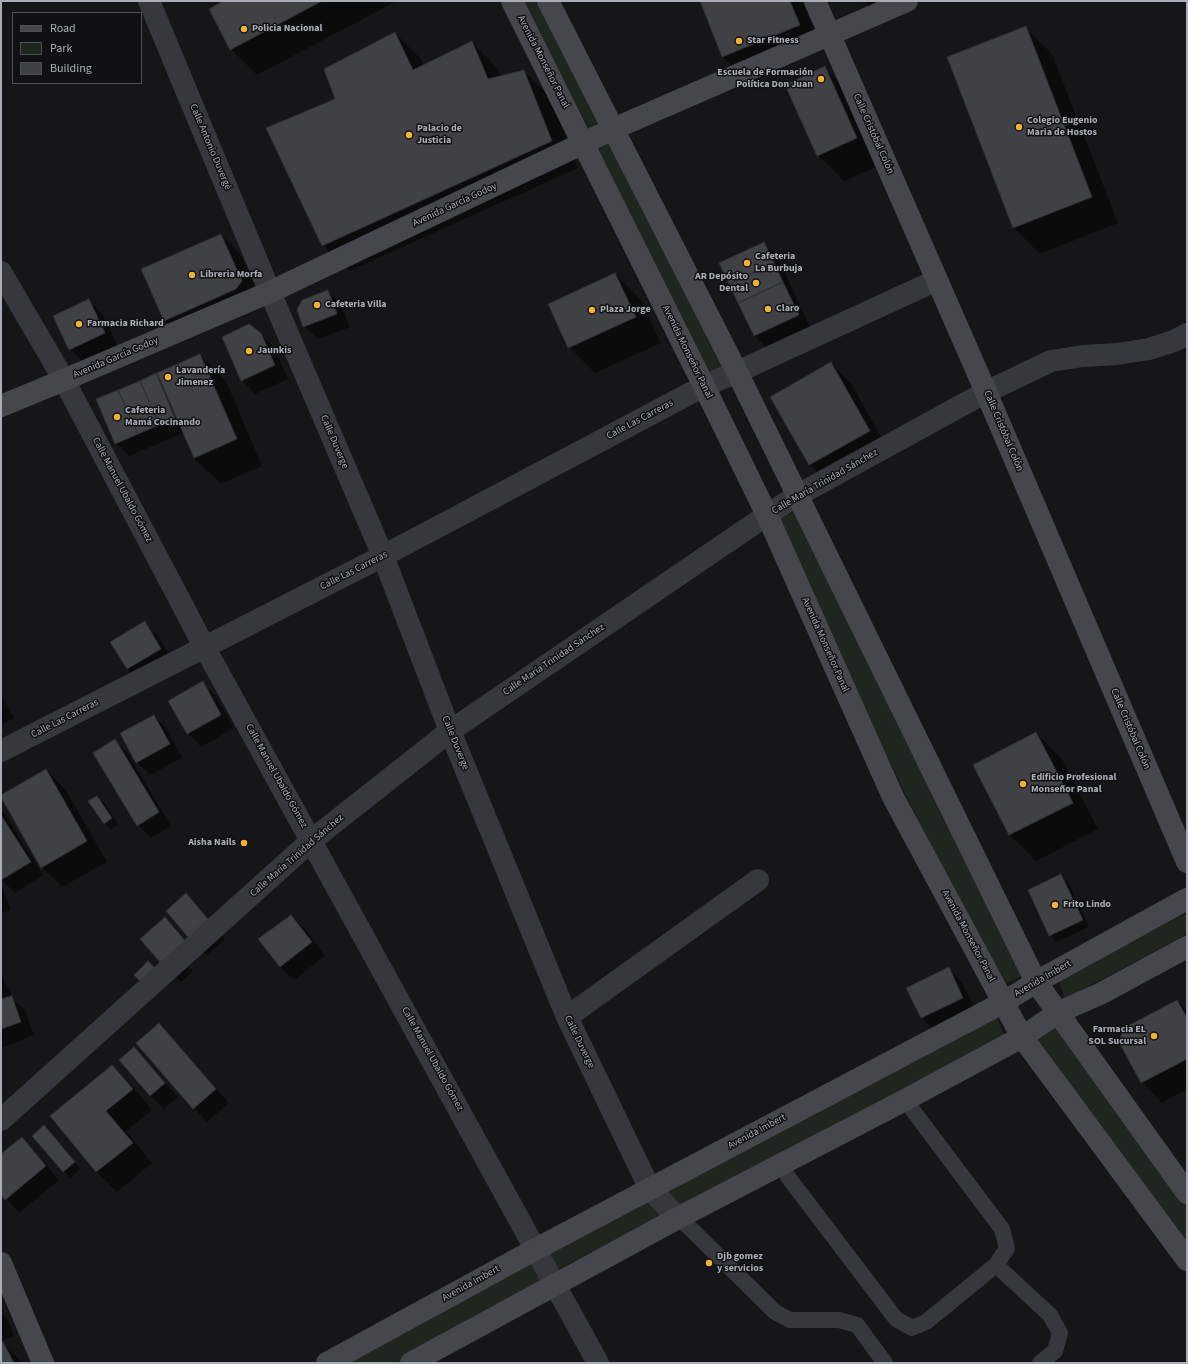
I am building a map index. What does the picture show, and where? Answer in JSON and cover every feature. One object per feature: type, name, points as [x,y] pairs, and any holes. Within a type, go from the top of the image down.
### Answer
[{"type":"main road","name":"Avenida Monseñor Panal","points":[[512,1],[767,515],[893,797],[1022,1037],[1187,1260]]},
{"type":"main road","points":[[548,1],[737,372],[1036,982],[1059,1012],[1187,1193]]},
{"type":"main road","name":"Calle Cristóbal Colón","points":[[815,1],[986,392],[1187,862]]},
{"type":"main road","name":"Avenida García Godoy","points":[[1,406],[270,292],[613,129],[907,1]]},
{"type":"main road","name":"Avenida Imbert","points":[[327,1363],[536,1249],[1004,1002],[1036,982],[1187,899]]},
{"type":"main road","points":[[411,1363],[678,1218],[905,1100],[1022,1037],[1059,1012],[1100,994],[1187,947]]},
{"type":"main road","points":[[1,1263],[43,1363]]},
{"type":"street","name":"Calle Antonio Duvergé","points":[[149,1],[270,292]]},
{"type":"street","name":"Calle Manuel Ubaldo Gómez","points":[[1,272],[64,380],[205,648],[312,840],[598,1363]]},
{"type":"street","name":"Calle Las Carreras","points":[[1,751],[383,556],[704,386],[937,280]]},
{"type":"street","name":"Calle Duverge","points":[[270,292],[383,556],[450,731],[567,1017],[650,1189],[678,1218]]},
{"type":"street","name":"Calle María Trinidad Sánchez","points":[[1,1120],[312,840],[450,731],[767,515],[798,496],[986,392],[1051,361],[1083,356],[1117,354],[1183,344]]},
{"type":"street","points":[[567,1017],[758,880]]},
{"type":"lane","points":[[781,1165],[788,1177],[896,1319],[912,1328],[926,1322],[996,1265],[1007,1248],[1002,1229],[905,1100]]},
{"type":"lane","points":[[678,1218],[775,1312],[790,1320],[839,1320],[857,1325],[885,1363]]},
{"type":"lane","points":[[996,1265],[1050,1315],[1060,1333],[1055,1351],[1040,1363]]},
{"type":"green space","points":[[522,1],[541,1],[602,121],[589,129]]},
{"type":"green space","points":[[610,139],[728,368],[707,377],[594,147]]},
{"type":"green space","points":[[795,512],[1025,974],[1005,984],[945,875],[849,678],[780,519]]},
{"type":"green space","points":[[1187,913],[1187,934],[1065,999],[1058,978]]},
{"type":"green space","points":[[997,1017],[1004,1036],[559,1269],[547,1251]]},
{"type":"green space","points":[[1061,1023],[1187,1205],[1187,1244],[1033,1042]]},
{"type":"green space","points":[[529,1259],[547,1283],[396,1363],[341,1363]]},
{"type":"building","name":"Policia Nacional","points":[[223,1],[322,1],[230,50],[209,9]]},
{"type":"building","name":"Star Fitness","points":[[700,1],[790,1],[800,25],[722,57]]},
{"type":"building","name":"Colegio Eugenio Maria de Hostos","points":[[1026,26],[1092,197],[1013,228],[947,57]]},
{"type":"building","name":"Palacio de Justicia","points":[[395,32],[413,70],[472,41],[488,79],[524,70],[552,141],[322,246],[266,128],[335,99],[324,69]]},
{"type":"building","points":[[825,66],[857,138],[817,156],[785,85]]},
{"type":"building","name":"Libreria Morfa","points":[[221,234],[242,281],[236,289],[164,321],[141,269]]},
{"type":"building","name":"Cafeteria La Burbuja","points":[[764,242],[774,263],[729,284],[719,263]]},
{"type":"building","name":"AR Depósito Dental","points":[[774,263],[783,282],[738,303],[729,284]]},
{"type":"building","name":"Plaza Jorge","points":[[615,273],[636,317],[568,348],[548,304]]},
{"type":"building","name":"Claro","points":[[783,282],[799,315],[754,336],[738,303]]},
{"type":"building","name":"Cafeteria Villa","points":[[328,290],[337,314],[303,327],[297,310],[302,300]]},
{"type":"building","name":"Farmacia Richard","points":[[89,299],[105,333],[69,350],[53,316]]},
{"type":"building","name":"Jaunkis","points":[[249,324],[261,333],[275,365],[241,381],[222,337]]},
{"type":"building","points":[[200,354],[237,439],[194,458],[157,373]]},
{"type":"building","points":[[831,362],[870,431],[809,465],[770,397]]},
{"type":"building","points":[[156,373],[175,418],[159,425],[140,381]]},
{"type":"building","points":[[140,381],[159,425],[138,434],[118,390]]},
{"type":"building","name":"Cafeteria Mamá Cocinando","points":[[118,390],[138,434],[115,444],[96,399]]},
{"type":"building","points":[[145,621],[161,649],[127,669],[110,642]]},
{"type":"building","points":[[203,681],[221,715],[187,734],[168,701]]},
{"type":"building","points":[[154,715],[170,744],[136,763],[120,733]]},
{"type":"building","name":"Edificio Profesional Monseñor Panal","points":[[1036,732],[1073,803],[1009,835],[973,765]]},
{"type":"building","points":[[115,739],[159,812],[137,826],[93,753]]},
{"type":"building","points":[[46,769],[87,841],[41,868],[1,795]]},
{"type":"building","points":[[97,796],[112,818],[104,824],[88,801]]},
{"type":"building","points":[[1,815],[31,862],[1,880]]},
{"type":"building","name":"Frito Lindo","points":[[1061,874],[1083,920],[1049,936],[1028,890]]},
{"type":"building","points":[[186,893],[213,925],[193,943],[166,911]]},
{"type":"building","points":[[291,915],[312,942],[280,967],[258,939]]},
{"type":"building","points":[[165,917],[186,942],[166,969],[140,939]]},
{"type":"building","points":[[148,961],[159,973],[145,986],[134,975]]},
{"type":"building","points":[[949,967],[963,998],[921,1018],[906,988]]},
{"type":"building","points":[[12,996],[21,1022],[1,1029],[1,999]]},
{"type":"building","name":"Farmacia EL SOL Sucursal","points":[[1177,1000],[1187,1018],[1187,1059],[1141,1083],[1120,1044],[1122,1029]]},
{"type":"building","points":[[159,1023],[216,1089],[193,1109],[136,1043]]},
{"type":"building","points":[[134,1047],[165,1083],[150,1096],[119,1060]]},
{"type":"building","points":[[112,1065],[133,1089],[106,1111],[133,1143],[96,1172],[50,1116]]},
{"type":"building","points":[[44,1125],[75,1162],[63,1172],[32,1136]]},
{"type":"building","points":[[22,1137],[46,1166],[5,1200],[1,1195],[1,1154]]},
{"type":"building","points":[[3,1342],[14,1363],[1,1363],[1,1343]]},
{"type":"place","name":"Policia Nacional","points":[[244,29]]},
{"type":"place","name":"Star Fitness","points":[[739,41]]},
{"type":"place","name":"Escuela de Formación Política Don Juan","points":[[821,79]]},
{"type":"place","name":"Colegio Eugenio Maria de Hostos","points":[[1019,127]]},
{"type":"place","name":"Palacio de Justicia","points":[[409,135]]},
{"type":"place","name":"Cafeteria La Burbuja","points":[[747,263]]},
{"type":"place","name":"Libreria Morfa","points":[[192,275]]},
{"type":"place","name":"AR Depósito Dental","points":[[756,283]]},
{"type":"place","name":"Cafeteria Villa","points":[[317,305]]},
{"type":"place","name":"Claro","points":[[768,309]]},
{"type":"place","name":"Plaza Jorge","points":[[592,310]]},
{"type":"place","name":"Farmacia Richard","points":[[79,324]]},
{"type":"place","name":"Jaunkis","points":[[249,351]]},
{"type":"place","name":"Lavandería Jimenez","points":[[168,377]]},
{"type":"place","name":"Cafeteria Mamá Cocinando","points":[[117,417]]},
{"type":"place","name":"Edificio Profesional Monseñor Panal","points":[[1023,784]]},
{"type":"place","name":"Aisha Nails","points":[[244,843]]},
{"type":"place","name":"Frito Lindo","points":[[1055,905]]},
{"type":"place","name":"Farmacia EL SOL Sucursal","points":[[1154,1036]]},
{"type":"place","name":"Djb gomez y servicios","points":[[709,1263]]}]
